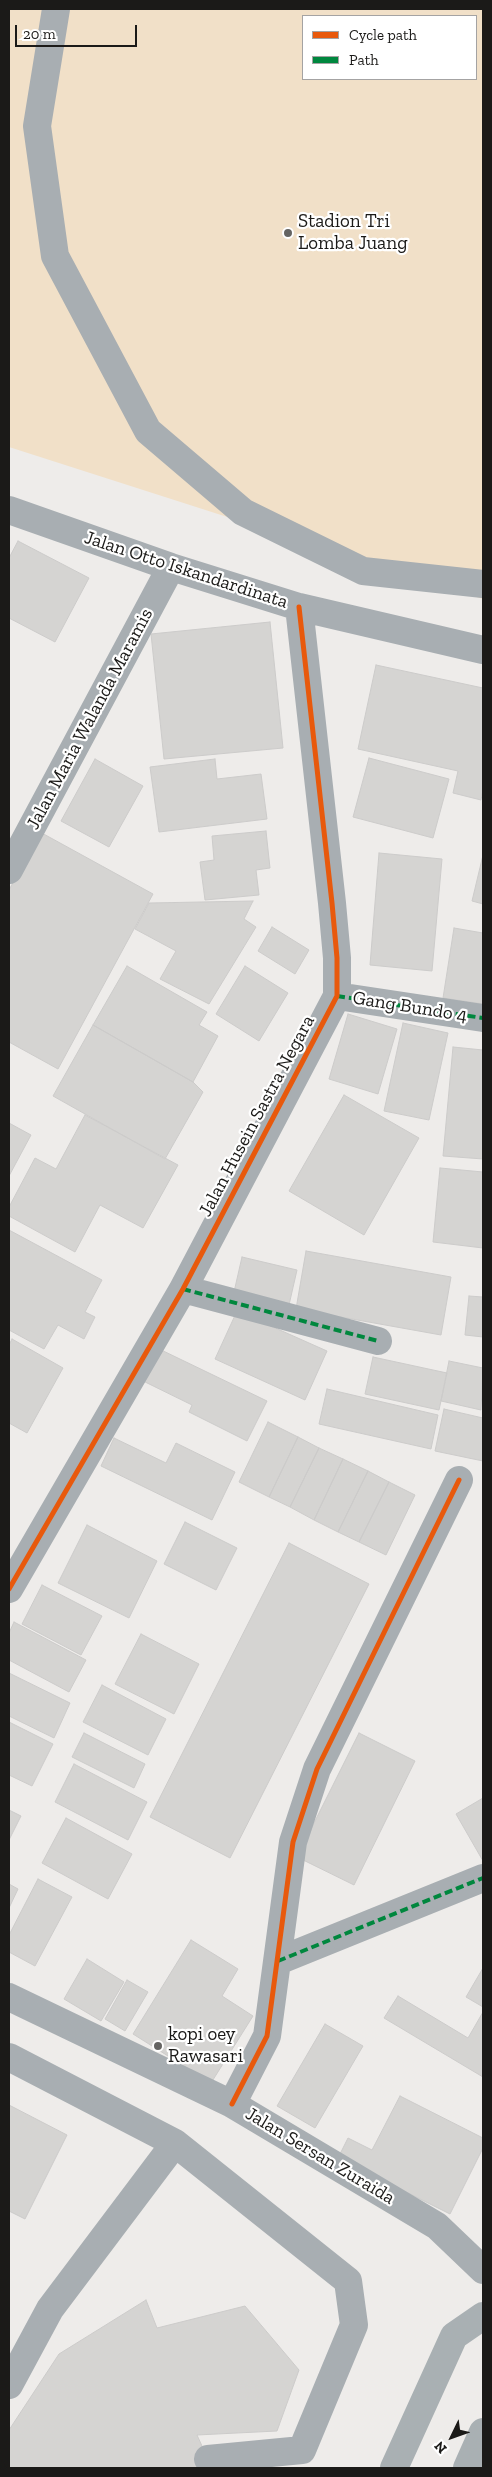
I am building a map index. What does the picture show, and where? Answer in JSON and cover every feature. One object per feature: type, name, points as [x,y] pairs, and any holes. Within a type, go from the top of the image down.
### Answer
[{"type":"main road","points":[[394,2468],[454,2336],[483,2316]]},
{"type":"main road","points":[[467,2468],[483,2432]]},
{"type":"street","points":[[56,9],[37,126],[55,256],[148,431],[243,512],[363,571],[483,584]]},
{"type":"street","name":"Jalan Otto Iskandardinata","points":[[9,510],[171,567],[299,607],[483,650]]},
{"type":"street","name":"Jalan Maria Walanda Maramis","points":[[9,870],[171,567]]},
{"type":"street","name":"Jalan Husein Sastra Negara","points":[[9,1590],[183,1290],[337,996],[337,958],[332,903],[299,607]]},
{"type":"street","name":"Gang Bundo 4","points":[[337,996],[483,1018]]},
{"type":"street","points":[[183,1290],[378,1341]]},
{"type":"street","points":[[232,2104],[266,2036],[278,1961],[293,1842],[314,1777],[459,1480]]},
{"type":"street","points":[[278,1961],[483,1878]]},
{"type":"street","name":"Jalan Sersan Zuraida","points":[[9,1997],[232,2104],[437,2226],[483,2270]]},
{"type":"street","points":[[9,2057],[174,2143],[348,2281],[354,2325],[298,2459],[208,2459]]},
{"type":"street","points":[[9,2385],[50,2309],[174,2143]]},
{"type":"shaded area","name":"Stadion Tri Lomba Juang","points":[[9,9],[483,9],[483,599],[9,447]]},
{"type":"building","points":[[18,541],[89,578],[55,642],[9,618],[9,558]]},
{"type":"building","points":[[270,622],[283,748],[164,759],[151,634]]},
{"type":"building","points":[[376,665],[483,688],[483,790],[481,800],[453,793],[458,771],[358,749]]},
{"type":"building","points":[[369,758],[449,779],[433,838],[353,817]]},
{"type":"building","points":[[95,759],[143,786],[109,847],[61,821]]},
{"type":"building","points":[[215,759],[217,779],[261,774],[267,819],[159,832],[150,767]]},
{"type":"building","points":[[266,831],[270,868],[256,870],[259,895],[205,900],[200,862],[214,860],[212,836]]},
{"type":"building","points":[[40,832],[153,894],[58,1069],[9,1042],[9,890]]},
{"type":"building","points":[[379,853],[442,859],[432,971],[370,965]]},
{"type":"building","points":[[483,855],[483,904],[472,901]]},
{"type":"building","points":[[253,901],[244,919],[256,927],[209,1004],[160,979],[176,951],[135,929],[149,903]]},
{"type":"building","points":[[272,927],[309,950],[295,974],[258,951]]},
{"type":"building","points":[[454,928],[483,933],[483,1004],[443,998]]},
{"type":"building","points":[[127,966],[207,1012],[199,1025],[218,1036],[193,1082],[93,1025]]},
{"type":"building","points":[[245,966],[288,993],[259,1041],[216,1014]]},
{"type":"building","points":[[348,1014],[397,1029],[378,1094],[329,1079]]},
{"type":"building","points":[[403,1023],[448,1033],[429,1120],[384,1111]]},
{"type":"building","points":[[93,1025],[193,1082],[203,1092],[165,1159],[53,1096]]},
{"type":"building","points":[[453,1047],[483,1050],[483,1159],[443,1156]]},
{"type":"building","points":[[344,1095],[419,1138],[364,1235],[289,1191]]},
{"type":"building","points":[[85,1115],[178,1165],[143,1228],[100,1205],[75,1252],[9,1216],[9,1207],[35,1158],[56,1169]]},
{"type":"building","points":[[9,1123],[31,1135],[9,1176]]},
{"type":"building","points":[[440,1168],[483,1172],[483,1248],[433,1242]]},
{"type":"building","points":[[9,1230],[102,1280],[85,1312],[95,1317],[84,1339],[58,1325],[44,1349],[9,1330]]},
{"type":"building","points":[[306,1251],[451,1277],[441,1335],[296,1309]]},
{"type":"building","points":[[242,1257],[297,1270],[289,1305],[234,1292]]},
{"type":"building","points":[[469,1296],[483,1297],[483,1337],[465,1335]]},
{"type":"building","points":[[237,1311],[327,1351],[305,1400],[215,1359]]},
{"type":"building","points":[[12,1339],[63,1368],[27,1433],[9,1423],[9,1345]]},
{"type":"building","points":[[155,1347],[267,1401],[247,1441],[189,1412],[192,1405],[139,1379]]},
{"type":"building","points":[[373,1357],[447,1373],[439,1410],[365,1394]]},
{"type":"building","points":[[449,1361],[483,1368],[481,1410],[441,1401]]},
{"type":"building","points":[[327,1389],[438,1415],[431,1449],[319,1424]]},
{"type":"building","points":[[444,1409],[483,1418],[483,1461],[435,1451]]},
{"type":"building","points":[[268,1422],[298,1437],[269,1497],[239,1482]]},
{"type":"building","points":[[298,1437],[319,1448],[290,1507],[269,1497]]},
{"type":"building","points":[[114,1438],[166,1463],[176,1443],[235,1472],[212,1520],[101,1466]]},
{"type":"building","points":[[319,1448],[343,1459],[314,1520],[290,1507]]},
{"type":"building","points":[[343,1459],[368,1471],[338,1532],[314,1520]]},
{"type":"building","points":[[368,1471],[389,1482],[359,1542],[338,1532]]},
{"type":"building","points":[[389,1482],[415,1495],[386,1555],[359,1542]]},
{"type":"building","points":[[185,1522],[237,1548],[216,1590],[164,1564]]},
{"type":"building","points":[[87,1525],[157,1561],[129,1618],[58,1583]]},
{"type":"building","points":[[289,1543],[369,1584],[230,1858],[150,1817]]},
{"type":"building","points":[[42,1585],[102,1616],[81,1655],[22,1624]]},
{"type":"building","points":[[14,1622],[86,1660],[69,1692],[9,1660],[9,1633]]},
{"type":"building","points":[[141,1634],[199,1664],[174,1714],[115,1684]]},
{"type":"building","points":[[9,1673],[70,1703],[54,1738],[9,1716]]},
{"type":"building","points":[[102,1685],[166,1719],[148,1755],[83,1722]]},
{"type":"building","points":[[9,1722],[53,1744],[32,1786],[9,1775]]},
{"type":"building","points":[[84,1733],[145,1764],[134,1788],[72,1757]]},
{"type":"building","points":[[359,1733],[415,1761],[354,1885],[297,1857]]},
{"type":"building","points":[[74,1764],[147,1802],[128,1840],[55,1802]]},
{"type":"building","points":[[483,1798],[483,1861],[456,1814]]},
{"type":"building","points":[[9,1810],[21,1816],[9,1840]]},
{"type":"building","points":[[66,1818],[132,1854],[108,1899],[42,1863]]},
{"type":"building","points":[[38,1879],[72,1897],[35,1966],[9,1952],[9,1935]]},
{"type":"building","points":[[9,1884],[18,1889],[9,1908]]},
{"type":"building","points":[[191,1940],[238,1969],[222,1996],[253,2016],[211,2083],[133,2034]]},
{"type":"building","points":[[87,1959],[124,1982],[101,2021],[64,1999]]},
{"type":"building","points":[[483,1968],[483,2007],[466,1997]]},
{"type":"building","points":[[127,1980],[148,1992],[125,2031],[105,2019]]},
{"type":"building","points":[[398,1996],[468,2038],[483,2012],[483,2077],[384,2018]]},
{"type":"building","points":[[325,2024],[363,2046],[315,2128],[277,2106]]},
{"type":"building","points":[[400,2096],[483,2138],[483,2148],[450,2214],[338,2158],[348,2138],[372,2150]]},
{"type":"building","points":[[9,2105],[67,2135],[25,2219],[9,2211]]},
{"type":"building","points":[[146,2300],[157,2328],[245,2306],[299,2370],[277,2431],[197,2435],[212,2468],[9,2468],[9,2430],[59,2354]]},
{"type":"marked path","points":[[337,996],[483,1018]]},
{"type":"marked path","points":[[183,1289],[378,1341]]},
{"type":"marked path","points":[[278,1961],[483,1878]]},
{"type":"cycle path","points":[[9,1589],[183,1289],[337,996],[337,958],[332,903],[299,607]]},
{"type":"cycle path","points":[[232,2104],[267,2036],[293,1842],[317,1769],[459,1480]]},
{"type":"place","name":"Stadion Tri Lomba Juang","points":[[288,233]]},
{"type":"place","name":"kopi oey Rawasari","points":[[158,2046]]}]
